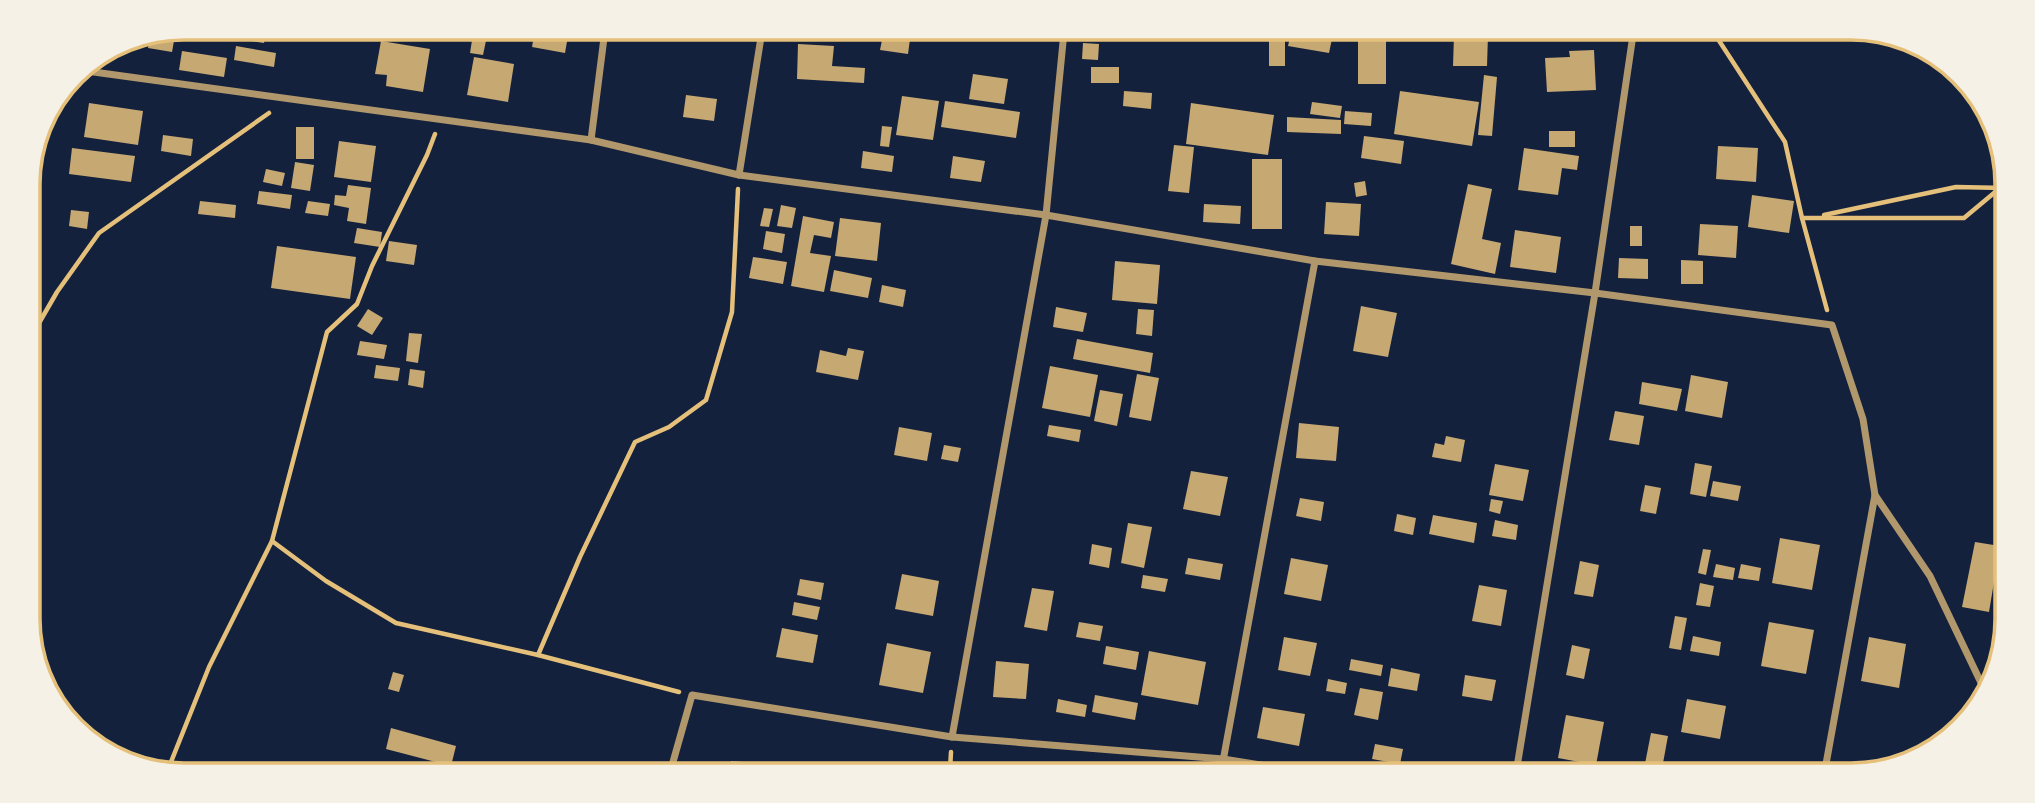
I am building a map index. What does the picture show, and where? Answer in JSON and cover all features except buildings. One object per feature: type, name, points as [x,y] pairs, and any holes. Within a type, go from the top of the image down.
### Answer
[{"type":"street","points":[[952,737],[1046,215],[1063,40]]},
{"type":"street","points":[[1518,762],[1595,293],[1632,40]]},
{"type":"street","points":[[591,140],[604,41]]},
{"type":"street","points":[[739,176],[760,41]]},
{"type":"street","points":[[94,72],[591,140],[739,176],[1046,215],[1315,261],[1595,293],[1832,325],[1863,419],[1875,495],[1826,762]]},
{"type":"street","points":[[1222,762],[1315,261]]},
{"type":"street","points":[[1875,495],[1930,576],[1980,681]]},
{"type":"street","points":[[673,763],[692,695],[952,737],[1223,758],[1249,762]]},
{"type":"path","points":[[1719,40],[1785,142],[1802,218],[1832,325]]},
{"type":"path","points":[[41,320],[57,292],[99,233],[288,99]]},
{"type":"path","points":[[171,762],[209,667],[272,541],[327,332],[357,304],[372,266],[427,155],[440,120]]},
{"type":"path","points":[[538,655],[580,557],[635,442],[669,426],[705,400],[732,312],[739,176]]},
{"type":"path","points":[[1802,218],[1842,213],[1956,187],[1995,188]]},
{"type":"path","points":[[1802,218],[1964,218],[1995,194]]},
{"type":"path","points":[[272,541],[326,581],[397,624],[538,655],[692,695]]}]
